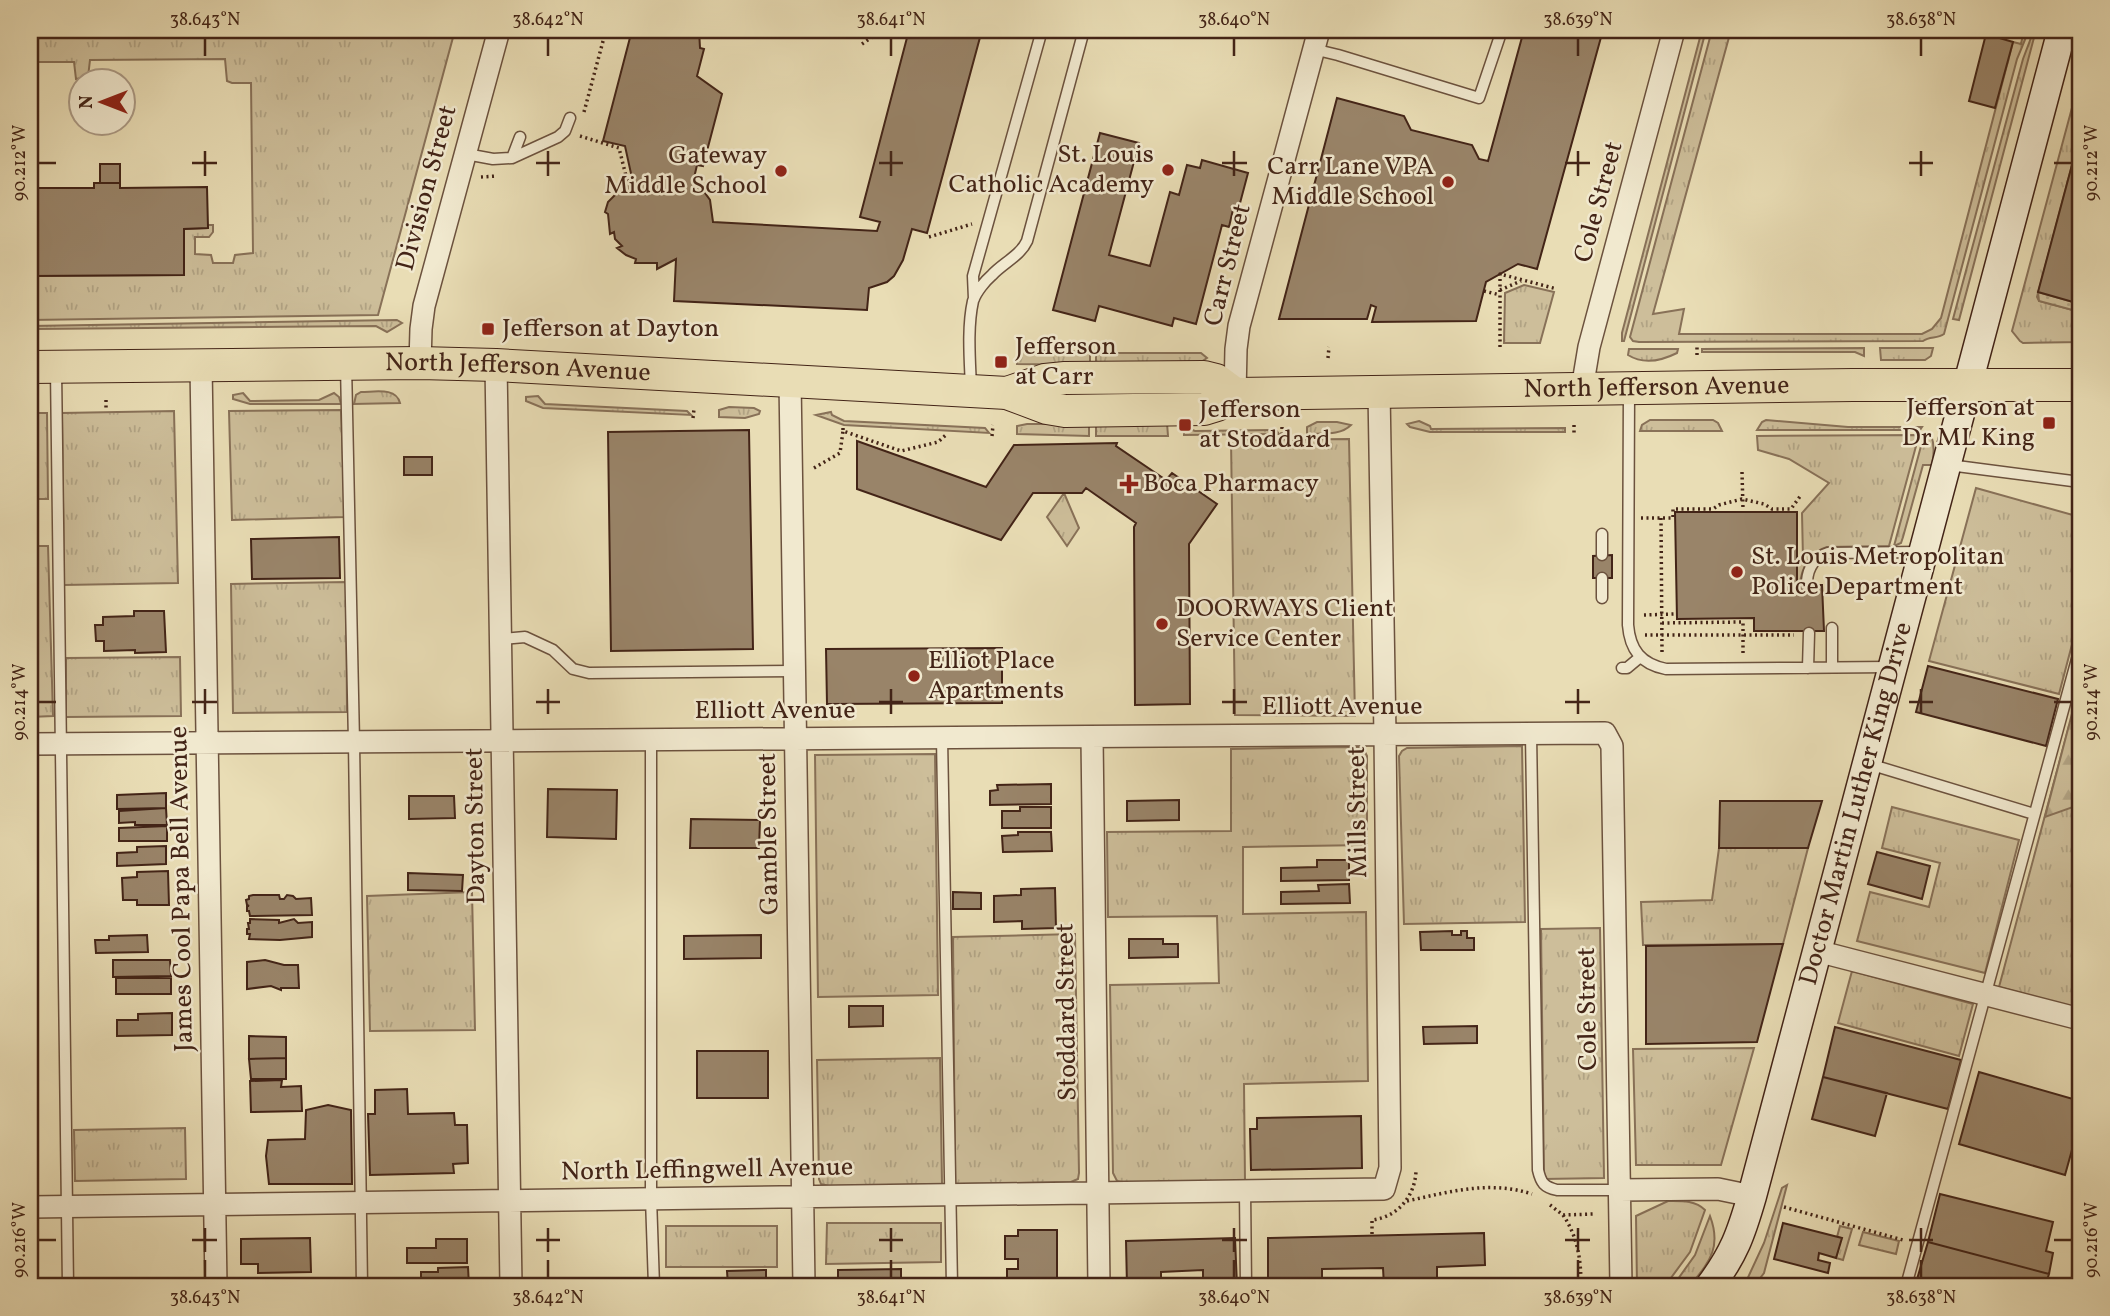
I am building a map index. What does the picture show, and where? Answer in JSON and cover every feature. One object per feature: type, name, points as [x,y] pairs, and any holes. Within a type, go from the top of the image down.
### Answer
[{"type":"main road","name":"Doctor Martin Luther King Drive","points":[[1710,1286],[1729,1261],[1752,1196],[2062,30]]},
{"type":"main road","name":"North Jefferson Avenue","points":[[43,367],[420,363],[496,365],[1007,393],[1045,380],[1065,378],[1204,377],[1216,380],[1236,394],[2080,385]]},
{"type":"street","name":"Division Street","points":[[420,363],[424,306],[499,30]]},
{"type":"street","name":"Cole Street","points":[[1582,389],[1589,346],[1674,30]]},
{"type":"street","name":"Carr Street","points":[[1236,394],[1239,326],[1316,40]]},
{"type":"street","name":"Dayton Street","points":[[496,365],[511,1286]]},
{"type":"street","name":"James Cool Papa Bell Avenue","points":[[201,366],[216,1286]]},
{"type":"street","name":"Gamble Street","points":[[790,381],[804,1286]]},
{"type":"street","name":"Mills Street","points":[[1379,391],[1390,1168],[1384,1189]]},
{"type":"street","name":"Cole Street","points":[[1605,733],[1612,746],[1620,1286]]},
{"type":"street","name":"Elliott Avenue","points":[[30,744],[1605,733]]},
{"type":"street","name":"Stoddard Street","points":[[1092,737],[1099,1286]]},
{"type":"street","points":[[1816,951],[2080,1019]]},
{"type":"street","name":"North Leffingwell Avenue","points":[[30,1207],[1384,1189]]},
{"type":"street","points":[[1619,1190],[1718,1189],[1752,1196]]},
{"type":"lane","points":[[971,391],[970,344],[974,299],[972,276],[1042,30]]},
{"type":"lane","points":[[974,299],[987,279],[1023,249],[1027,241],[1084,30]]},
{"type":"lane","points":[[1316,40],[1338,55],[1479,98],[1502,30]]},
{"type":"lane","points":[[466,154],[493,159],[512,158],[558,137],[565,131],[570,118]]},
{"type":"lane","points":[[512,158],[520,137]]},
{"type":"lane","points":[[346,364],[362,1286]]},
{"type":"lane","points":[[43,367],[60,744],[68,1286]]},
{"type":"lane","points":[[1629,388],[1628,625],[1629,637],[1639,658],[1666,669],[1891,667]]},
{"type":"lane","points":[[1946,465],[2080,482]]},
{"type":"lane","points":[[1602,534],[1602,555]]},
{"type":"lane","points":[[1807,581],[1814,562],[1820,555],[1828,553],[1923,552]]},
{"type":"lane","points":[[1602,578],[1602,598]]},
{"type":"lane","points":[[1832,628],[1832,667]]},
{"type":"lane","points":[[1804,634],[1808,668]]},
{"type":"lane","points":[[500,639],[525,637],[553,650],[573,669],[589,673],[795,671]]},
{"type":"lane","points":[[1906,1286],[2080,648]]},
{"type":"lane","points":[[1622,668],[1627,668],[1639,658]]},
{"type":"lane","points":[[1531,734],[1540,1182],[1547,1188],[1557,1190],[1619,1190]]},
{"type":"lane","points":[[942,738],[952,1286]]},
{"type":"lane","points":[[651,740],[651,1198],[654,1286]]},
{"type":"lane","points":[[1866,763],[2034,814]]},
{"type":"lane","points":[[1245,1191],[1246,1286]]},
{"type":"path","points":[[862,44],[882,30]]},
{"type":"path","points":[[578,136],[619,148],[626,176]]},
{"type":"path","points":[[929,237],[974,223]]},
{"type":"path","points":[[1500,347],[1500,274],[1557,289]]},
{"type":"path","points":[[1484,291],[1500,293],[1523,280]]},
{"type":"path","points":[[516,331],[517,321]]},
{"type":"path","points":[[1697,355],[1698,346]]},
{"type":"path","points":[[1328,358],[1329,347]]},
{"type":"path","points":[[106,400],[106,409]]},
{"type":"path","points":[[694,409],[694,418]]},
{"type":"path","points":[[992,436],[993,425]]},
{"type":"path","points":[[1573,425],[1573,434]]},
{"type":"path","points":[[1282,427],[1282,437]]},
{"type":"path","points":[[814,468],[840,453],[843,429],[901,451],[938,442],[947,434]]},
{"type":"path","points":[[1742,472],[1743,509]]},
{"type":"path","points":[[1640,517],[1673,518],[1673,509],[1713,509],[1742,499],[1764,504],[1772,509],[1791,509],[1801,495]]},
{"type":"path","points":[[1661,518],[1662,655]]},
{"type":"path","points":[[1642,615],[1675,614]]},
{"type":"path","points":[[1662,622],[1743,622],[1743,657]]},
{"type":"path","points":[[1642,635],[1804,634]]},
{"type":"path","points":[[1407,1201],[1481,1187],[1503,1187],[1536,1195]]},
{"type":"path","points":[[1548,1203],[1563,1215],[1570,1226],[1579,1253],[1581,1286]]},
{"type":"path","points":[[1784,1207],[1918,1244]]},
{"type":"path","points":[[1563,1215],[1593,1214]]},
{"type":"green space","points":[[30,30],[455,30],[378,315],[30,320],[30,276],[184,275],[184,229],[207,228],[208,225],[213,225],[213,232],[209,237],[195,237],[195,254],[211,255],[213,263],[233,263],[235,255],[253,253],[251,83],[227,81],[225,59],[90,60],[89,66],[74,66],[74,62],[30,62]]},
{"type":"green space","points":[[1702,30],[1706,30],[1622,341],[1622,333]]},
{"type":"green space","points":[[1712,30],[1731,30],[1653,314],[1684,309],[1679,334],[1922,334],[1932,329],[1941,318],[2013,42],[2021,44],[2024,30],[2029,30],[2017,59],[1944,334],[1923,341],[1633,341],[1630,337]]},
{"type":"green space","points":[[2034,30],[1959,320],[1953,319],[2023,59]]},
{"type":"green space","points":[[2080,78],[2080,135],[2037,297],[2039,301],[2080,312],[2080,342],[2023,343],[2012,331]]},
{"type":"green space","points":[[1524,285],[1554,292],[1540,343],[1504,343],[1505,293]]},
{"type":"green space","points":[[2038,292],[2080,304],[2080,312],[2039,301]]},
{"type":"green space","points":[[397,320],[402,323],[387,332],[376,326],[35,329],[32,326]]},
{"type":"green space","points":[[1864,348],[1864,356],[1855,352],[1702,352],[1702,349]]},
{"type":"green space","points":[[1880,348],[1933,348],[1931,356],[1925,360],[1881,360]]},
{"type":"green space","points":[[1629,349],[1678,349],[1677,353],[1665,358],[1646,361],[1628,355]]},
{"type":"green space","points":[[1017,350],[1090,352],[1090,365],[1017,364]]},
{"type":"green space","points":[[1096,353],[1201,353],[1207,358],[1198,364],[1096,365]]},
{"type":"green space","points":[[361,392],[390,392],[400,403],[354,404],[356,395]]},
{"type":"green space","points":[[243,393],[250,401],[319,400],[334,393],[341,404],[250,404],[233,399],[233,395]]},
{"type":"green space","points":[[538,396],[545,404],[687,411],[691,415],[543,408],[526,401],[526,397]]},
{"type":"green space","points":[[729,407],[754,408],[760,411],[759,414],[745,418],[719,417],[719,410]]},
{"type":"green space","points":[[341,410],[345,517],[232,520],[229,411]]},
{"type":"green space","points":[[174,411],[178,583],[64,585],[62,413]]},
{"type":"green space","points":[[831,412],[844,421],[985,428],[989,433],[844,425],[816,415]]},
{"type":"green space","points":[[30,413],[47,413],[48,499],[30,499]]},
{"type":"green space","points":[[1650,420],[1713,420],[1722,431],[1640,431],[1642,425]]},
{"type":"green space","points":[[1766,420],[1848,427],[1922,427],[1920,430],[1757,430]]},
{"type":"green space","points":[[1419,421],[1431,429],[1565,428],[1565,432],[1430,432],[1407,424]]},
{"type":"green space","points":[[1317,422],[1351,425],[1336,432],[1307,434],[1307,427]]},
{"type":"green space","points":[[1167,423],[1168,436],[1096,436],[1096,424]]},
{"type":"green space","points":[[1089,424],[1089,436],[1017,434],[1017,426]]},
{"type":"green space","points":[[1184,427],[1195,431],[1276,430],[1279,434],[1184,435]]},
{"type":"green space","points":[[1919,435],[1889,546],[1821,549],[1808,562],[1800,585],[1797,585],[1797,560],[1803,559],[1802,513],[1829,483],[1789,459],[1758,450],[1757,436]]},
{"type":"green space","points":[[1924,435],[1931,435],[1934,450],[1932,465],[1923,465],[1901,543],[1894,546]]},
{"type":"green space","points":[[1349,439],[1355,716],[1235,715],[1231,440]]},
{"type":"green space","points":[[1976,488],[2080,517],[2080,614],[2059,694],[1929,661]]},
{"type":"green space","points":[[1064,493],[1079,528],[1067,546],[1047,517]]},
{"type":"green space","points":[[30,546],[48,546],[53,716],[30,717]]},
{"type":"green space","points":[[346,582],[347,712],[233,713],[231,584]]},
{"type":"green space","points":[[180,657],[181,716],[66,717],[66,658]]},
{"type":"green space","points":[[2080,683],[2080,801],[2076,806],[2045,817]]},
{"type":"green space","points":[[2069,726],[2080,729],[2080,1009],[1999,987]]},
{"type":"green space","points":[[1522,746],[1525,922],[1404,924],[1399,756],[1402,751],[1407,748]]},
{"type":"green space","points":[[1363,748],[1367,756],[1367,845],[1243,847],[1243,914],[1366,912],[1368,1081],[1244,1084],[1245,1181],[1117,1181],[1113,1173],[1110,985],[1219,983],[1217,916],[1108,917],[1107,832],[1231,831],[1231,749]]},
{"type":"green space","points":[[935,754],[938,995],[818,997],[815,755]]},
{"type":"green space","points":[[1892,807],[2019,840],[1985,973],[1857,941],[1870,892],[1929,907],[1940,863],[1882,848]]},
{"type":"green space","points":[[1719,848],[1808,848],[1783,944],[1643,945],[1641,902],[1712,900]]},
{"type":"green space","points":[[472,892],[475,1030],[370,1031],[367,896]]},
{"type":"green space","points":[[1600,928],[1604,1178],[1544,1179],[1541,929]]},
{"type":"green space","points":[[1075,934],[1078,1179],[1071,1182],[955,1184],[953,937]]},
{"type":"green space","points":[[1852,971],[1973,1004],[1959,1056],[1838,1023]]},
{"type":"green space","points":[[1754,1048],[1721,1165],[1636,1165],[1633,1049]]},
{"type":"green space","points":[[940,1058],[942,1184],[821,1184],[817,1060]]},
{"type":"green space","points":[[185,1128],[186,1179],[75,1181],[74,1130]]},
{"type":"green space","points":[[1787,1185],[1764,1273],[1754,1286],[1744,1286],[1764,1243],[1782,1188]]},
{"type":"green space","points":[[1668,1201],[1692,1203],[1705,1210],[1690,1252],[1665,1286],[1637,1286],[1636,1216]]},
{"type":"green space","points":[[1710,1216],[1715,1237],[1708,1262],[1690,1286],[1673,1286],[1695,1255]]},
{"type":"green space","points":[[827,1223],[941,1223],[941,1262],[826,1264]]},
{"type":"green space","points":[[666,1226],[777,1226],[777,1267],[666,1267]]},
{"type":"green space","points":[[1840,1226],[1852,1229],[1843,1260],[1836,1258],[1841,1238],[1837,1237]]},
{"type":"green space","points":[[1863,1232],[1899,1241],[1896,1254],[1859,1245]]},
{"type":"building","points":[[632,30],[699,30],[700,48],[704,49],[697,76],[722,94],[703,166],[697,165],[694,178],[710,200],[713,222],[877,231],[880,222],[860,217],[909,30],[982,30],[927,233],[912,229],[903,260],[894,276],[887,282],[869,288],[867,310],[674,301],[676,259],[657,269],[657,263],[635,263],[636,259],[617,248],[622,246],[615,239],[614,232],[610,234],[608,214],[605,212],[608,202],[616,194],[612,190],[632,178],[625,146],[603,141]]},
{"type":"building","name":"Carr Lane VPA Middle School","points":[[1524,30],[1603,30],[1537,269],[1518,264],[1486,282],[1476,321],[1372,322],[1376,307],[1371,305],[1367,319],[1279,319],[1337,98],[1404,116],[1411,130],[1472,145],[1479,159],[1488,161]]},
{"type":"building","points":[[1986,34],[2013,42],[1995,108],[1969,101]]},
{"type":"building","name":"St. Louis Catholic Academy","points":[[1100,133],[1139,143],[1109,255],[1150,266],[1170,192],[1179,195],[1187,165],[1200,168],[1202,160],[1248,173],[1239,207],[1234,205],[1229,227],[1222,225],[1196,324],[1174,318],[1172,326],[1099,306],[1095,321],[1053,310]]},
{"type":"building","points":[[2080,135],[2080,304],[2038,292]]},
{"type":"building","points":[[100,164],[120,164],[120,183],[100,183]]},
{"type":"building","points":[[94,183],[120,183],[120,188],[207,187],[208,228],[184,229],[184,275],[30,276],[30,188],[94,188]]},
{"type":"building","points":[[749,430],[753,649],[611,651],[608,432]]},
{"type":"building","name":"DOORWAYS Client Service Center","points":[[857,441],[986,487],[1014,445],[1117,443],[1116,446],[1166,480],[1172,473],[1217,504],[1189,544],[1190,704],[1135,705],[1136,523],[1086,488],[1082,493],[1033,493],[1001,540],[857,489]]},
{"type":"building","points":[[404,457],[432,457],[432,475],[404,475]]},
{"type":"building","name":"St. Louis Metropolitan Police Department","points":[[1675,512],[1797,512],[1797,585],[1822,585],[1824,631],[1754,631],[1754,618],[1677,619]]},
{"type":"building","points":[[339,537],[340,578],[252,579],[251,539]]},
{"type":"building","points":[[1612,555],[1612,578],[1593,578],[1593,556]]},
{"type":"building","points":[[134,611],[164,611],[166,652],[104,651],[104,641],[96,641],[95,625],[103,625],[103,617],[134,616]]},
{"type":"building","name":"Elliot Place Apartments","points":[[1002,648],[1002,703],[827,704],[826,649]]},
{"type":"building","points":[[1928,666],[2058,699],[2046,746],[1916,712]]},
{"type":"building","points":[[1051,784],[1051,804],[990,805],[990,791],[998,790],[997,785]]},
{"type":"building","points":[[548,789],[617,790],[616,839],[547,837]]},
{"type":"building","points":[[166,793],[166,808],[117,809],[117,795]]},
{"type":"building","points":[[409,796],[454,796],[455,818],[409,819]]},
{"type":"building","points":[[1179,800],[1179,820],[1127,821],[1127,801]]},
{"type":"building","points":[[1720,801],[1822,801],[1808,848],[1719,848]]},
{"type":"building","points":[[1020,807],[1051,807],[1051,828],[1002,828],[1002,811],[1020,811]]},
{"type":"building","points":[[166,808],[167,825],[119,823],[119,811]]},
{"type":"building","points":[[30,816],[32,882],[30,882]]},
{"type":"building","points":[[691,819],[760,820],[759,848],[690,848]]},
{"type":"building","points":[[167,826],[167,841],[119,841],[119,828]]},
{"type":"building","points":[[1018,832],[1051,832],[1052,851],[1003,852],[1002,836],[1018,835]]},
{"type":"building","points":[[166,846],[166,864],[117,866],[117,853],[137,852],[137,847]]},
{"type":"building","points":[[1877,852],[1930,866],[1922,899],[1868,884]]},
{"type":"building","points":[[1317,860],[1349,860],[1349,880],[1281,881],[1281,868],[1317,867]]},
{"type":"building","points":[[168,871],[169,905],[137,905],[137,900],[123,900],[122,878],[137,877],[137,872]]},
{"type":"building","points":[[408,873],[463,875],[462,891],[408,890]]},
{"type":"building","points":[[1349,884],[1350,903],[1281,904],[1281,892],[1319,891],[1318,885]]},
{"type":"building","points":[[1055,888],[1056,928],[1022,929],[1022,921],[994,922],[994,896],[1021,895],[1021,889]]},
{"type":"building","points":[[953,892],[981,893],[981,909],[953,909]]},
{"type":"building","points":[[253,895],[279,895],[280,899],[287,895],[296,899],[311,898],[312,915],[250,916],[246,900]]},
{"type":"building","points":[[250,919],[279,920],[279,923],[294,919],[298,923],[312,922],[312,937],[249,939],[247,929]]},
{"type":"building","points":[[1452,931],[1452,935],[1461,935],[1461,931],[1467,931],[1467,938],[1474,938],[1474,950],[1421,950],[1420,932]]},
{"type":"building","points":[[147,935],[148,952],[96,953],[95,940],[109,940],[109,936]]},
{"type":"building","points":[[761,935],[761,958],[684,959],[684,936]]},
{"type":"building","points":[[1129,939],[1163,939],[1163,944],[1178,944],[1178,957],[1129,958]]},
{"type":"building","points":[[1783,944],[1757,1042],[1646,1044],[1646,946]]},
{"type":"building","points":[[113,960],[170,960],[171,976],[113,977]]},
{"type":"building","points":[[265,960],[298,965],[299,988],[281,990],[271,986],[247,989],[247,962]]},
{"type":"building","points":[[116,978],[171,978],[171,994],[116,994]]},
{"type":"building","points":[[849,1006],[883,1006],[883,1026],[849,1027]]},
{"type":"building","points":[[172,1013],[172,1035],[117,1036],[117,1020],[138,1020],[138,1014]]},
{"type":"building","points":[[1477,1026],[1477,1043],[1424,1044],[1423,1027]]},
{"type":"building","points":[[1835,1027],[1961,1060],[1948,1109],[1823,1077]]},
{"type":"building","points":[[249,1036],[286,1037],[286,1058],[249,1059]]},
{"type":"building","points":[[697,1051],[768,1051],[768,1098],[697,1098]]},
{"type":"building","points":[[286,1058],[286,1079],[251,1079],[249,1059]]},
{"type":"building","points":[[1979,1072],[2080,1101],[2080,1121],[2065,1175],[1959,1144]]},
{"type":"building","points":[[1823,1077],[1887,1093],[1875,1136],[1812,1119]]},
{"type":"building","points":[[282,1080],[281,1087],[301,1086],[302,1111],[251,1112],[250,1081]]},
{"type":"building","points":[[407,1089],[408,1114],[454,1113],[455,1125],[467,1125],[468,1163],[453,1164],[454,1173],[370,1175],[368,1114],[375,1114],[375,1090]]},
{"type":"building","points":[[328,1105],[351,1110],[352,1184],[269,1184],[266,1156],[268,1140],[305,1139],[306,1110]]},
{"type":"building","points":[[1361,1116],[1362,1168],[1251,1170],[1250,1129],[1257,1129],[1257,1118]]},
{"type":"building","points":[[1940,1194],[2053,1222],[2046,1251],[2053,1253],[2049,1274],[1928,1242]]},
{"type":"building","points":[[1783,1223],[1842,1238],[1836,1258],[1819,1253],[1818,1260],[1830,1263],[1828,1273],[1774,1259]]},
{"type":"building","points":[[1018,1230],[1057,1230],[1057,1279],[1007,1280],[1007,1269],[1018,1269],[1018,1259],[1005,1259],[1005,1236],[1018,1236]]},
{"type":"building","points":[[1484,1233],[1485,1265],[1437,1267],[1437,1286],[1384,1286],[1383,1268],[1322,1269],[1322,1286],[1268,1286],[1268,1238]]},
{"type":"building","points":[[310,1238],[311,1272],[258,1273],[258,1264],[241,1264],[241,1239]]},
{"type":"building","points":[[1235,1238],[1237,1286],[1203,1286],[1203,1270],[1161,1272],[1161,1286],[1127,1286],[1126,1241]]},
{"type":"building","points":[[436,1239],[467,1239],[467,1263],[407,1263],[407,1248],[436,1248]]},
{"type":"building","points":[[1928,1242],[2049,1274],[2045,1286],[1915,1286]]},
{"type":"building","points":[[468,1267],[469,1286],[421,1286],[421,1272],[438,1272],[438,1268]]},
{"type":"building","points":[[901,1269],[901,1286],[838,1286],[838,1270]]},
{"type":"building","points":[[766,1270],[766,1286],[728,1286],[727,1271]]},
{"type":"place","name":"St. Louis Catholic Academy","points":[[1168,170]]},
{"type":"place","name":"Gateway Middle School","points":[[781,171]]},
{"type":"place","name":"Carr Lane VPA Middle School","points":[[1448,182]]},
{"type":"place","name":"Jefferson at Dayton","points":[[488,329]]},
{"type":"place","name":"Jefferson at Carr","points":[[1001,362]]},
{"type":"place","name":"Jefferson at Dr ML King","points":[[2049,423]]},
{"type":"place","name":"Jefferson at Stoddard","points":[[1185,425]]},
{"type":"place","name":"Boca Pharmacy","points":[[1129,484]]},
{"type":"place","name":"St. Louis Metropolitan Police Department","points":[[1737,572]]},
{"type":"place","name":"DOORWAYS Client Service Center","points":[[1162,624]]},
{"type":"place","name":"Elliot Place Apartments","points":[[914,676]]}]
